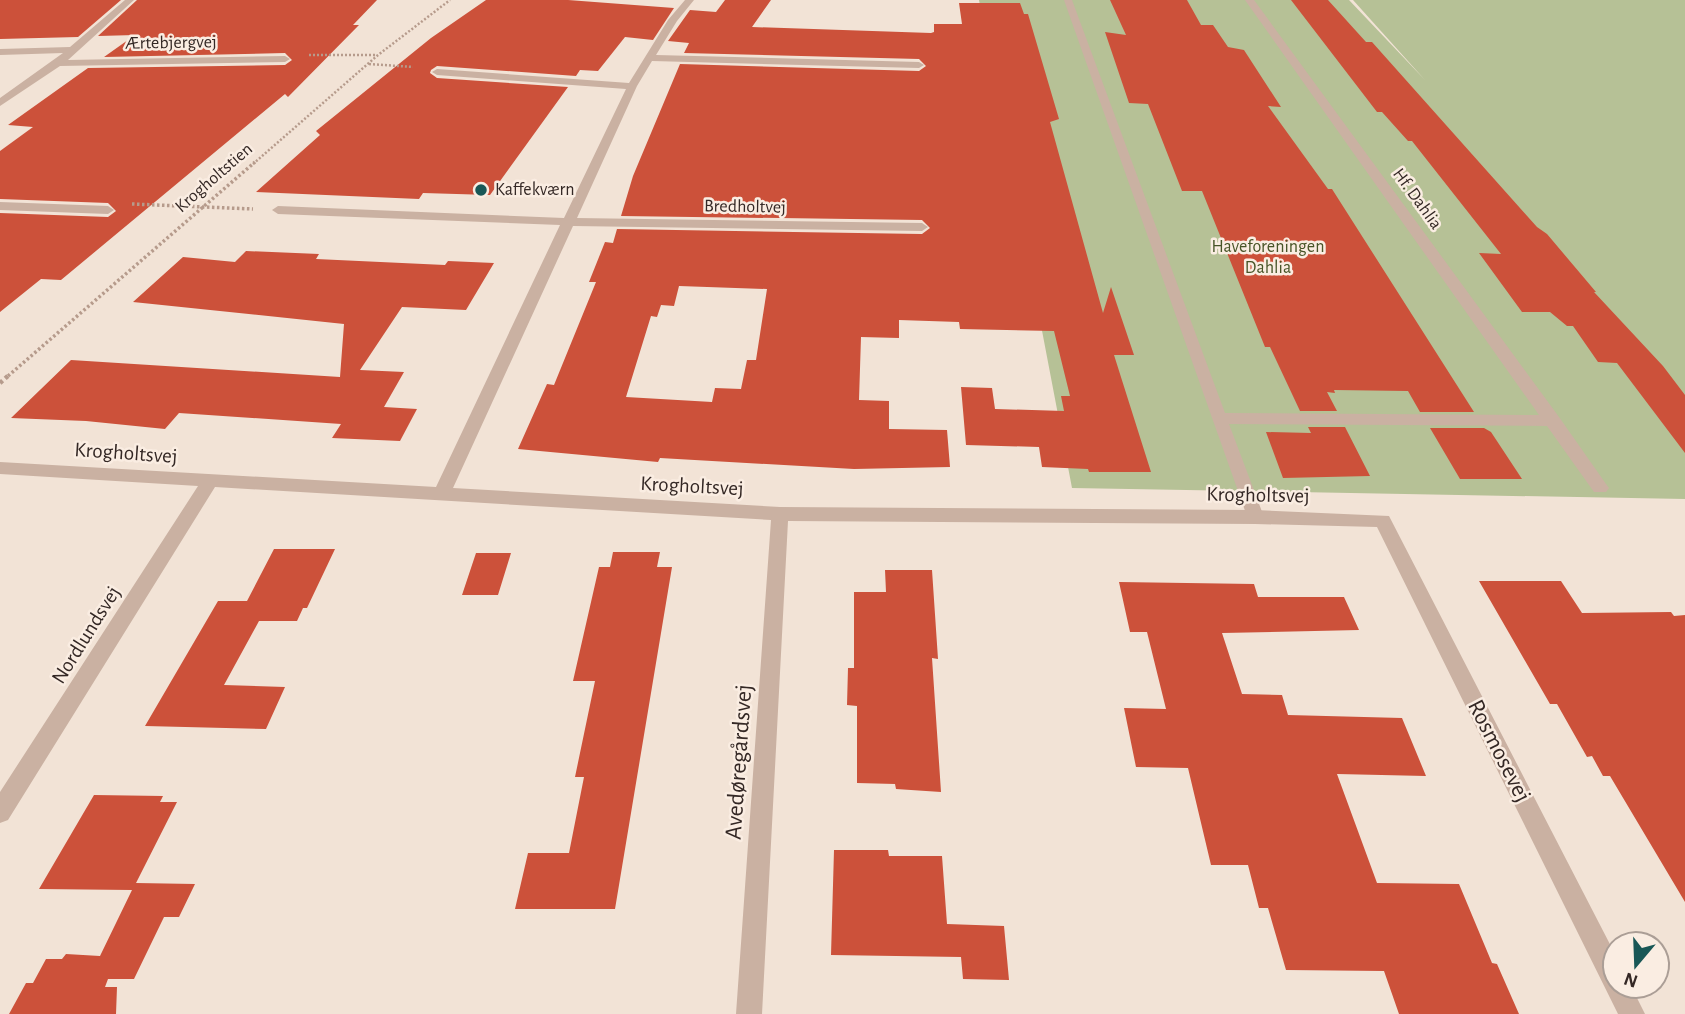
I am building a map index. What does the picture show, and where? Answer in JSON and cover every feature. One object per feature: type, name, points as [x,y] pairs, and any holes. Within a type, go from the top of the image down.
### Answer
[{"type":"street","name":"Ærtebjergvej","points":[[0,103],[58,63],[130,0]]},
{"type":"street","points":[[441,495],[632,86],[673,20],[690,0]]},
{"type":"street","points":[[1068,0],[1222,418],[1255,517]]},
{"type":"street","name":"Hf. Dahlia","points":[[1249,0],[1600,488]]},
{"type":"street","points":[[0,52],[74,50]]},
{"type":"street","points":[[648,58],[919,65]]},
{"type":"street","name":"Ærtebjergvej","points":[[58,63],[285,59]]},
{"type":"street","points":[[437,72],[632,86]]},
{"type":"street","points":[[0,206],[108,210]]},
{"type":"street","name":"Bredholtvej","points":[[278,210],[568,222],[922,227]]},
{"type":"street","points":[[1222,418],[1553,421]]},
{"type":"street","name":"Krogholtsvej","points":[[0,468],[780,514],[1255,517],[1383,521]]},
{"type":"street","name":"Nordlundsvej","points":[[0,812],[209,482]]},
{"type":"street","name":"Avedøregårdsvej","points":[[748,1014],[780,514]]},
{"type":"street","name":"Rosmosevej","points":[[1383,521],[1601,953]]},
{"type":"path","name":"Krogholtstien","points":[[0,383],[378,55],[450,0]]},
{"type":"path","points":[[285,59],[312,55],[378,55]]},
{"type":"path","points":[[368,64],[435,69],[437,72]]},
{"type":"path","points":[[108,210],[130,204],[278,210]]},
{"type":"green space","name":"Haveforeningen Dahlia","points":[[979,0],[1349,0],[1425,80],[1353,0],[1685,0],[1685,499],[1072,488]]},
{"type":"building","points":[[0,0],[121,0],[78,37],[0,39]]},
{"type":"building","points":[[137,0],[377,0],[353,25],[359,25],[288,97],[285,94],[61,280],[41,279],[0,312],[0,213],[108,217],[116,211],[108,203],[0,199],[0,151],[33,127],[8,125],[88,68],[285,65],[292,60],[285,53],[104,57],[135,35],[98,36]]},
{"type":"building","points":[[486,0],[568,0],[674,8],[653,40],[625,37],[598,71],[580,70],[576,76],[437,66],[431,70],[430,73],[437,78],[568,87],[490,195],[423,193],[419,199],[256,192],[320,135],[316,131],[431,38]]},
{"type":"building","points":[[725,0],[771,0],[752,27],[931,33],[934,32],[934,24],[962,24],[959,3],[1020,3],[1024,14],[1028,14],[1059,119],[1050,122],[1103,313],[1111,287],[1134,355],[1114,355],[1151,472],[1089,472],[1088,469],[1042,467],[1039,447],[966,445],[961,387],[992,388],[995,409],[1064,411],[1061,396],[1070,396],[1054,331],[960,329],[959,322],[899,320],[899,338],[861,337],[859,400],[889,401],[889,429],[947,430],[950,467],[854,469],[660,458],[658,462],[518,449],[547,384],[554,385],[596,282],[589,282],[605,242],[613,243],[617,229],[922,234],[930,228],[922,220],[621,216],[633,176],[680,64],[919,71],[926,66],[919,59],[684,53],[689,43],[668,41],[690,10],[716,12]],"holes":[[[679,286],[767,289],[756,360],[747,360],[741,389],[715,388],[712,402],[626,397],[651,316],[657,317],[661,305],[674,306]]]},
{"type":"building","points":[[1110,0],[1187,0],[1201,25],[1213,25],[1228,47],[1244,50],[1281,107],[1268,106],[1328,189],[1332,189],[1474,412],[1420,412],[1408,391],[1334,390],[1335,393],[1327,392],[1337,411],[1300,411],[1270,347],[1265,347],[1202,191],[1182,191],[1148,104],[1129,103],[1105,32],[1126,35]]},
{"type":"building","points":[[1291,0],[1328,0],[1366,42],[1372,42],[1663,366],[1685,395],[1685,453],[1617,363],[1598,362],[1573,326],[1567,326],[1550,312],[1522,312],[1479,253],[1501,254],[1412,141],[1408,141],[1382,112],[1377,112]]},
{"type":"building","points":[[246,251],[319,254],[316,259],[445,265],[448,261],[494,263],[466,310],[402,307],[360,370],[404,372],[384,407],[417,409],[400,441],[332,438],[341,424],[179,413],[165,429],[86,421],[11,418],[71,360],[340,377],[344,324],[133,302],[183,257],[235,262]]},
{"type":"building","points":[[1308,427],[1345,427],[1370,476],[1283,478],[1266,432],[1311,433]]},
{"type":"building","points":[[1430,428],[1484,428],[1491,432],[1522,479],[1460,479]]},
{"type":"building","points":[[274,549],[335,549],[307,608],[303,608],[297,621],[259,621],[224,685],[285,687],[266,729],[145,726],[218,601],[247,601]]},
{"type":"building","points":[[613,552],[660,552],[657,567],[672,567],[615,909],[515,909],[528,853],[569,853],[584,777],[575,777],[595,681],[573,681],[599,567],[610,567]]},
{"type":"building","points":[[476,553],[511,553],[498,595],[462,595]]},
{"type":"building","points":[[885,570],[932,570],[938,659],[932,658],[941,792],[896,789],[895,784],[857,783],[857,706],[847,705],[848,668],[854,668],[854,592],[886,592]]},
{"type":"building","points":[[1479,581],[1561,581],[1582,613],[1671,612],[1674,616],[1685,615],[1685,902],[1610,776],[1603,776],[1592,756],[1587,757],[1557,704],[1550,704]]},
{"type":"building","points":[[1119,582],[1254,584],[1258,597],[1344,597],[1359,630],[1222,633],[1242,694],[1282,695],[1288,715],[1402,718],[1426,776],[1337,774],[1377,883],[1459,884],[1492,963],[1497,964],[1519,1014],[1399,1014],[1384,971],[1286,970],[1268,908],[1259,908],[1248,865],[1211,865],[1188,768],[1136,767],[1124,708],[1166,709],[1147,632],[1130,632]]},
{"type":"building","points":[[94,795],[163,796],[160,802],[177,802],[136,883],[195,884],[179,917],[164,917],[134,979],[108,979],[105,987],[117,987],[116,1014],[9,1014],[26,983],[33,983],[46,959],[62,959],[66,954],[100,956],[132,890],[39,889]]},
{"type":"building","points":[[834,850],[888,850],[889,856],[942,856],[947,924],[1004,926],[1009,980],[963,979],[961,957],[831,955]]},
{"type":"place","name":"Kaffekværn","points":[[481,190]]}]
